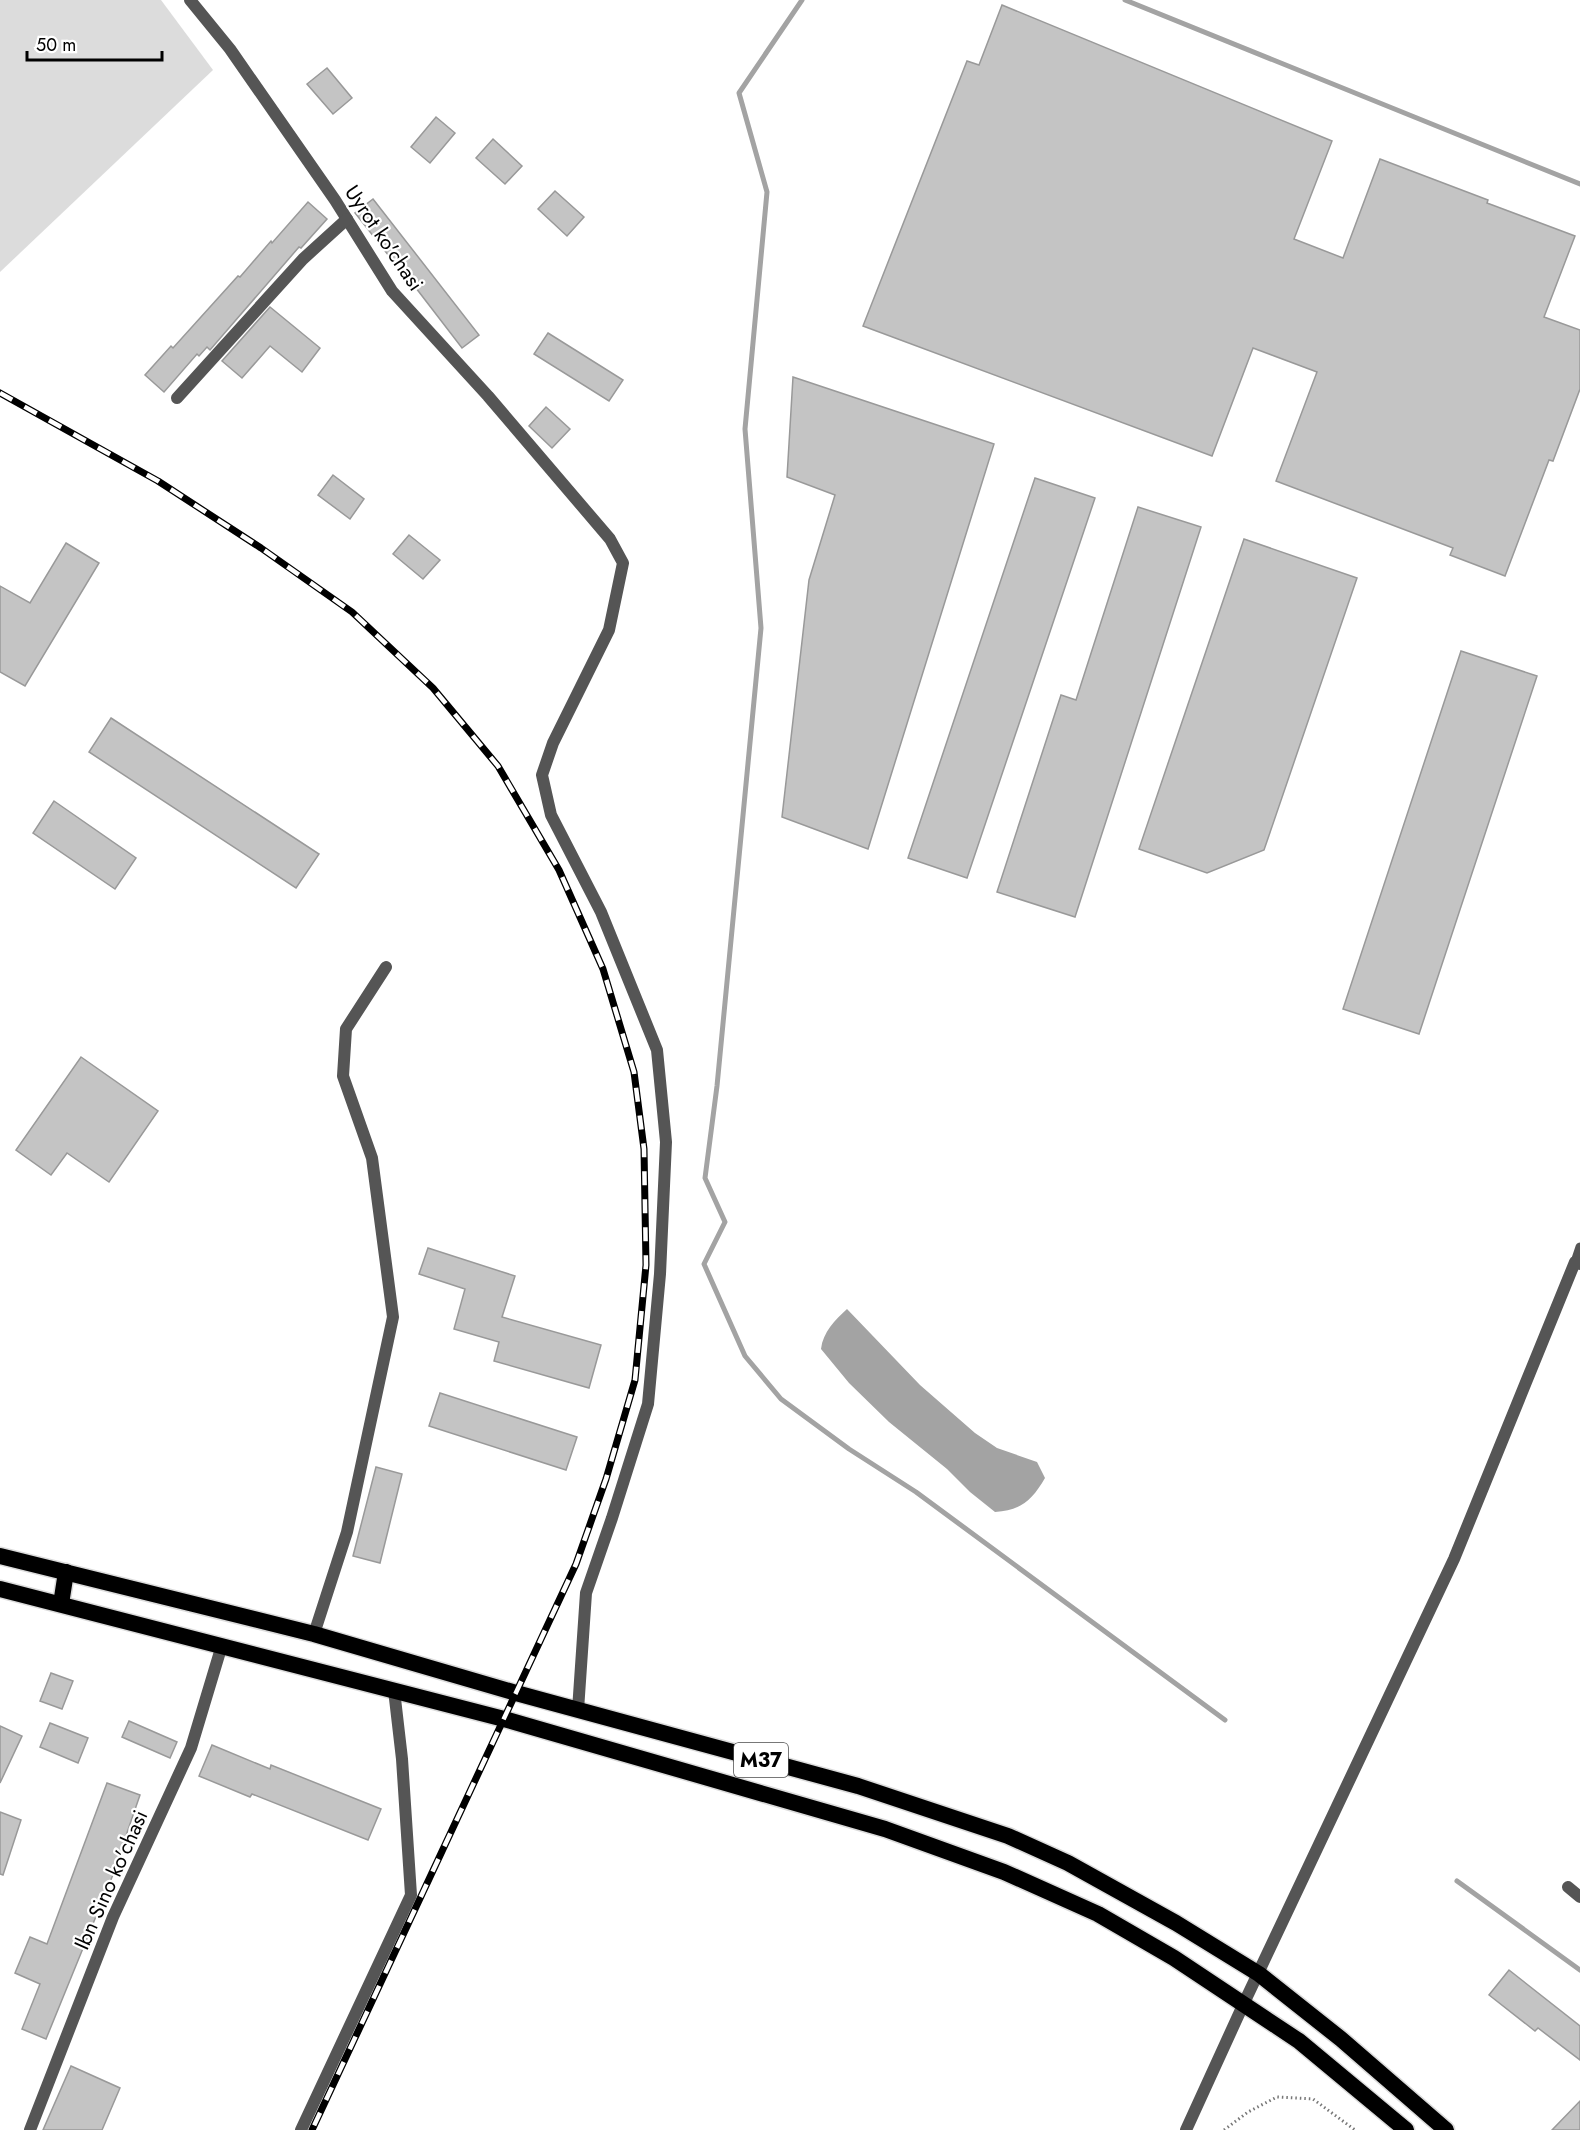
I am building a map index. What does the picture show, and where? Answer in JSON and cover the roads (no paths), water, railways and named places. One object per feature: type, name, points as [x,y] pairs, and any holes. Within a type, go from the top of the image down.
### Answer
[{"type":"highway","name":"M37","points":[[0,1556],[314,1634],[578,1710],[858,1786],[1008,1836],[1068,1863],[1176,1923],[1258,1974],[1341,2038],[1446,2130]]},
{"type":"highway","points":[[61,1604],[66,1572]]},
{"type":"highway","name":"M37","points":[[0,1589],[504,1719],[885,1828],[1004,1872],[1098,1914],[1174,1958],[1299,2041],[1406,2130]]},
{"type":"street","name":"Uyrot ko'chasi","points":[[190,0],[230,49],[347,219],[392,291],[488,396],[610,539],[623,563],[609,630],[553,743],[542,775],[550,815],[600,912],[657,1050],[666,1142],[660,1274],[648,1404],[586,1593],[578,1710]]},
{"type":"street","points":[[177,398],[303,259],[347,219]]},
{"type":"street","points":[[314,1634],[347,1532],[393,1317],[372,1158],[343,1076],[346,1029],[386,967]]},
{"type":"street","points":[[1186,2130],[1454,1559],[1577,1263]]},
{"type":"street","name":"Ibn Sino ko'chasi","points":[[30,2130],[114,1917],[192,1748],[222,1645]]},
{"type":"street","points":[[301,2130],[411,1895],[402,1759],[394,1690]]},
{"type":"street","points":[[1568,1887],[1580,1897]]},
{"type":"lane","points":[[1577,1263],[1580,1247]]},
{"type":"waterway","points":[[802,0],[739,93],[767,192],[745,429],[761,628],[717,1086],[705,1178],[725,1222],[704,1264],[745,1356],[781,1399],[849,1449],[916,1492],[1225,1720]]},
{"type":"waterway","points":[[1125,0],[1580,184]]},
{"type":"waterway","points":[[1457,1881],[1580,1970]]},
{"type":"railway","points":[[0,393],[158,481],[261,548],[352,612],[433,688],[498,766],[559,870],[603,969],[634,1072],[644,1149],[646,1265],[635,1380],[606,1479],[576,1564],[312,2130]]}]
